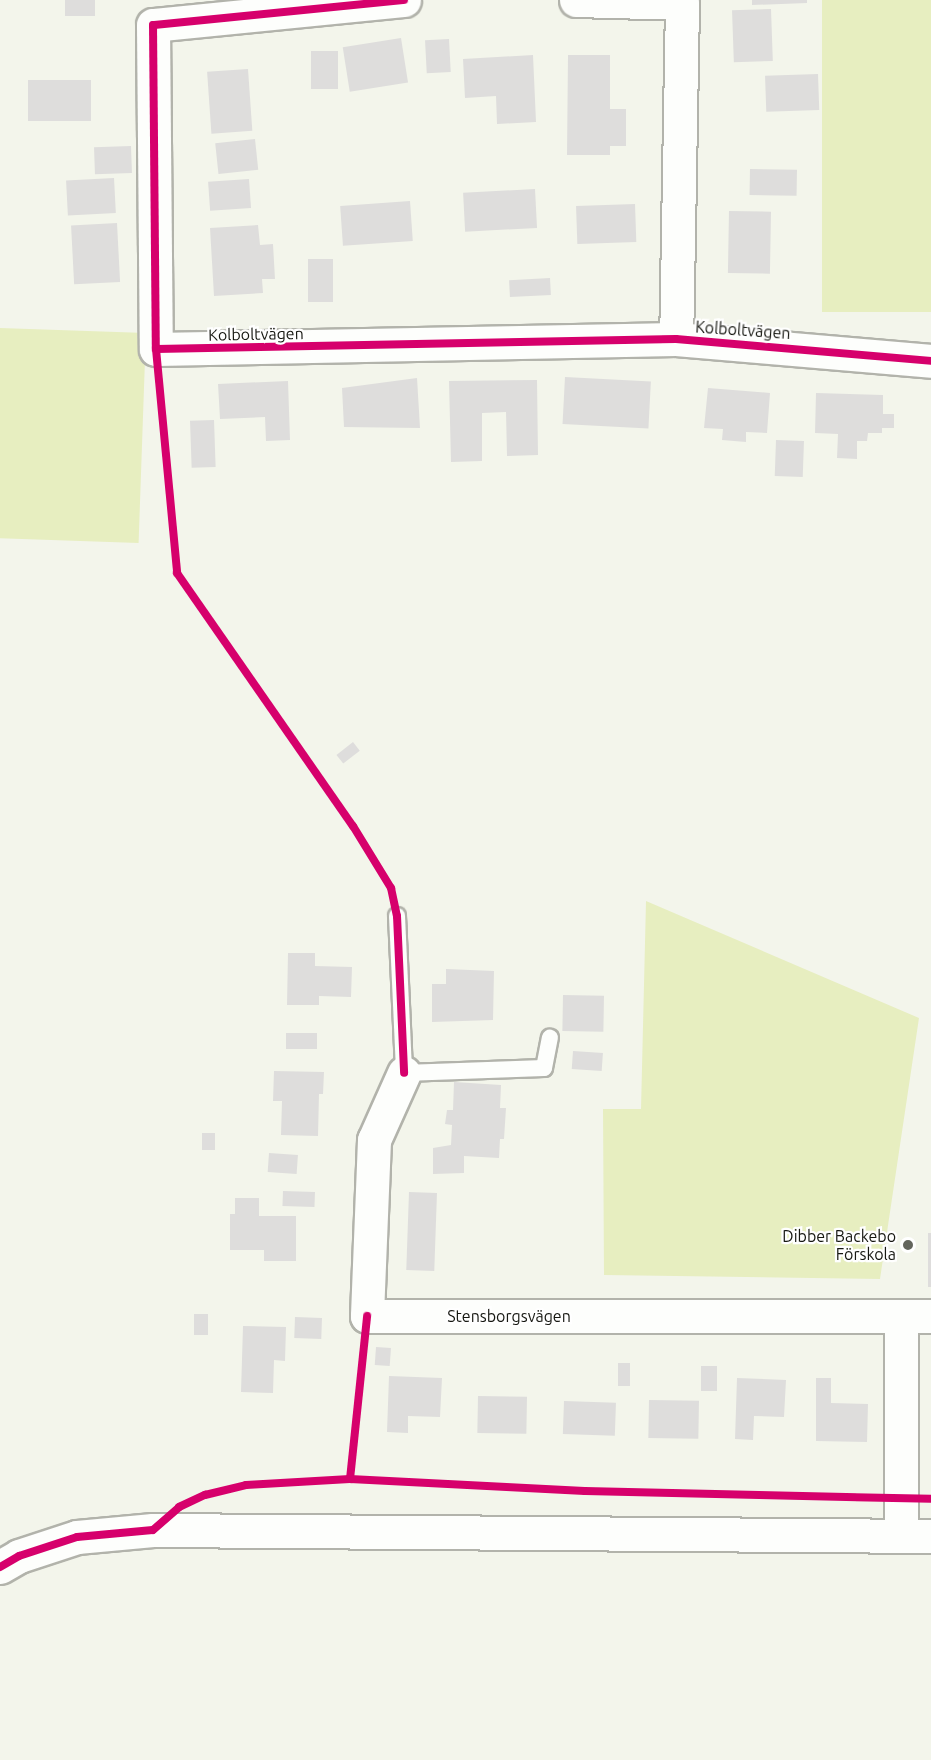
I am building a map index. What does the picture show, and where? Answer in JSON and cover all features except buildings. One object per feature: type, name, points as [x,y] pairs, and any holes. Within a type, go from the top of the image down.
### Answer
[{"type":"street","name":"Kolboltvägen","points":[[404,0],[153,25],[156,349],[676,339],[931,361]]},
{"type":"street","name":"Kolboltvägen","points":[[576,0],[682,3],[676,339]]},
{"type":"street","name":"Stensborgsvägen","points":[[404,1073],[374,1140],[368,1316],[916,1317],[916,1536]]},
{"type":"street","points":[[0,1567],[20,1556],[77,1537],[153,1530],[916,1536]]},
{"type":"lane","points":[[397,916],[404,1073],[544,1068],[550,1038]]},
{"type":"green space","points":[[822,0],[931,0],[931,312],[822,312]]},
{"type":"green space","points":[[0,328],[146,333],[139,543],[0,538]]},
{"type":"green space","points":[[646,901],[919,1018],[880,1279],[604,1275],[603,1109],[641,1109]]},
{"type":"cycle path","points":[[404,0],[153,25],[156,349],[676,339],[931,361]]},
{"type":"cycle path","points":[[156,349],[177,573],[353,826],[391,888],[397,916],[404,1073]]},
{"type":"cycle path","points":[[350,1479],[367,1316]]},
{"type":"cycle path","points":[[0,1567],[19,1556],[77,1537],[153,1530],[179,1507],[205,1495],[246,1485],[350,1479],[585,1491],[931,1499]]},
{"type":"place","name":"Dibber Backebo Förskola","points":[[908,1245]]}]
